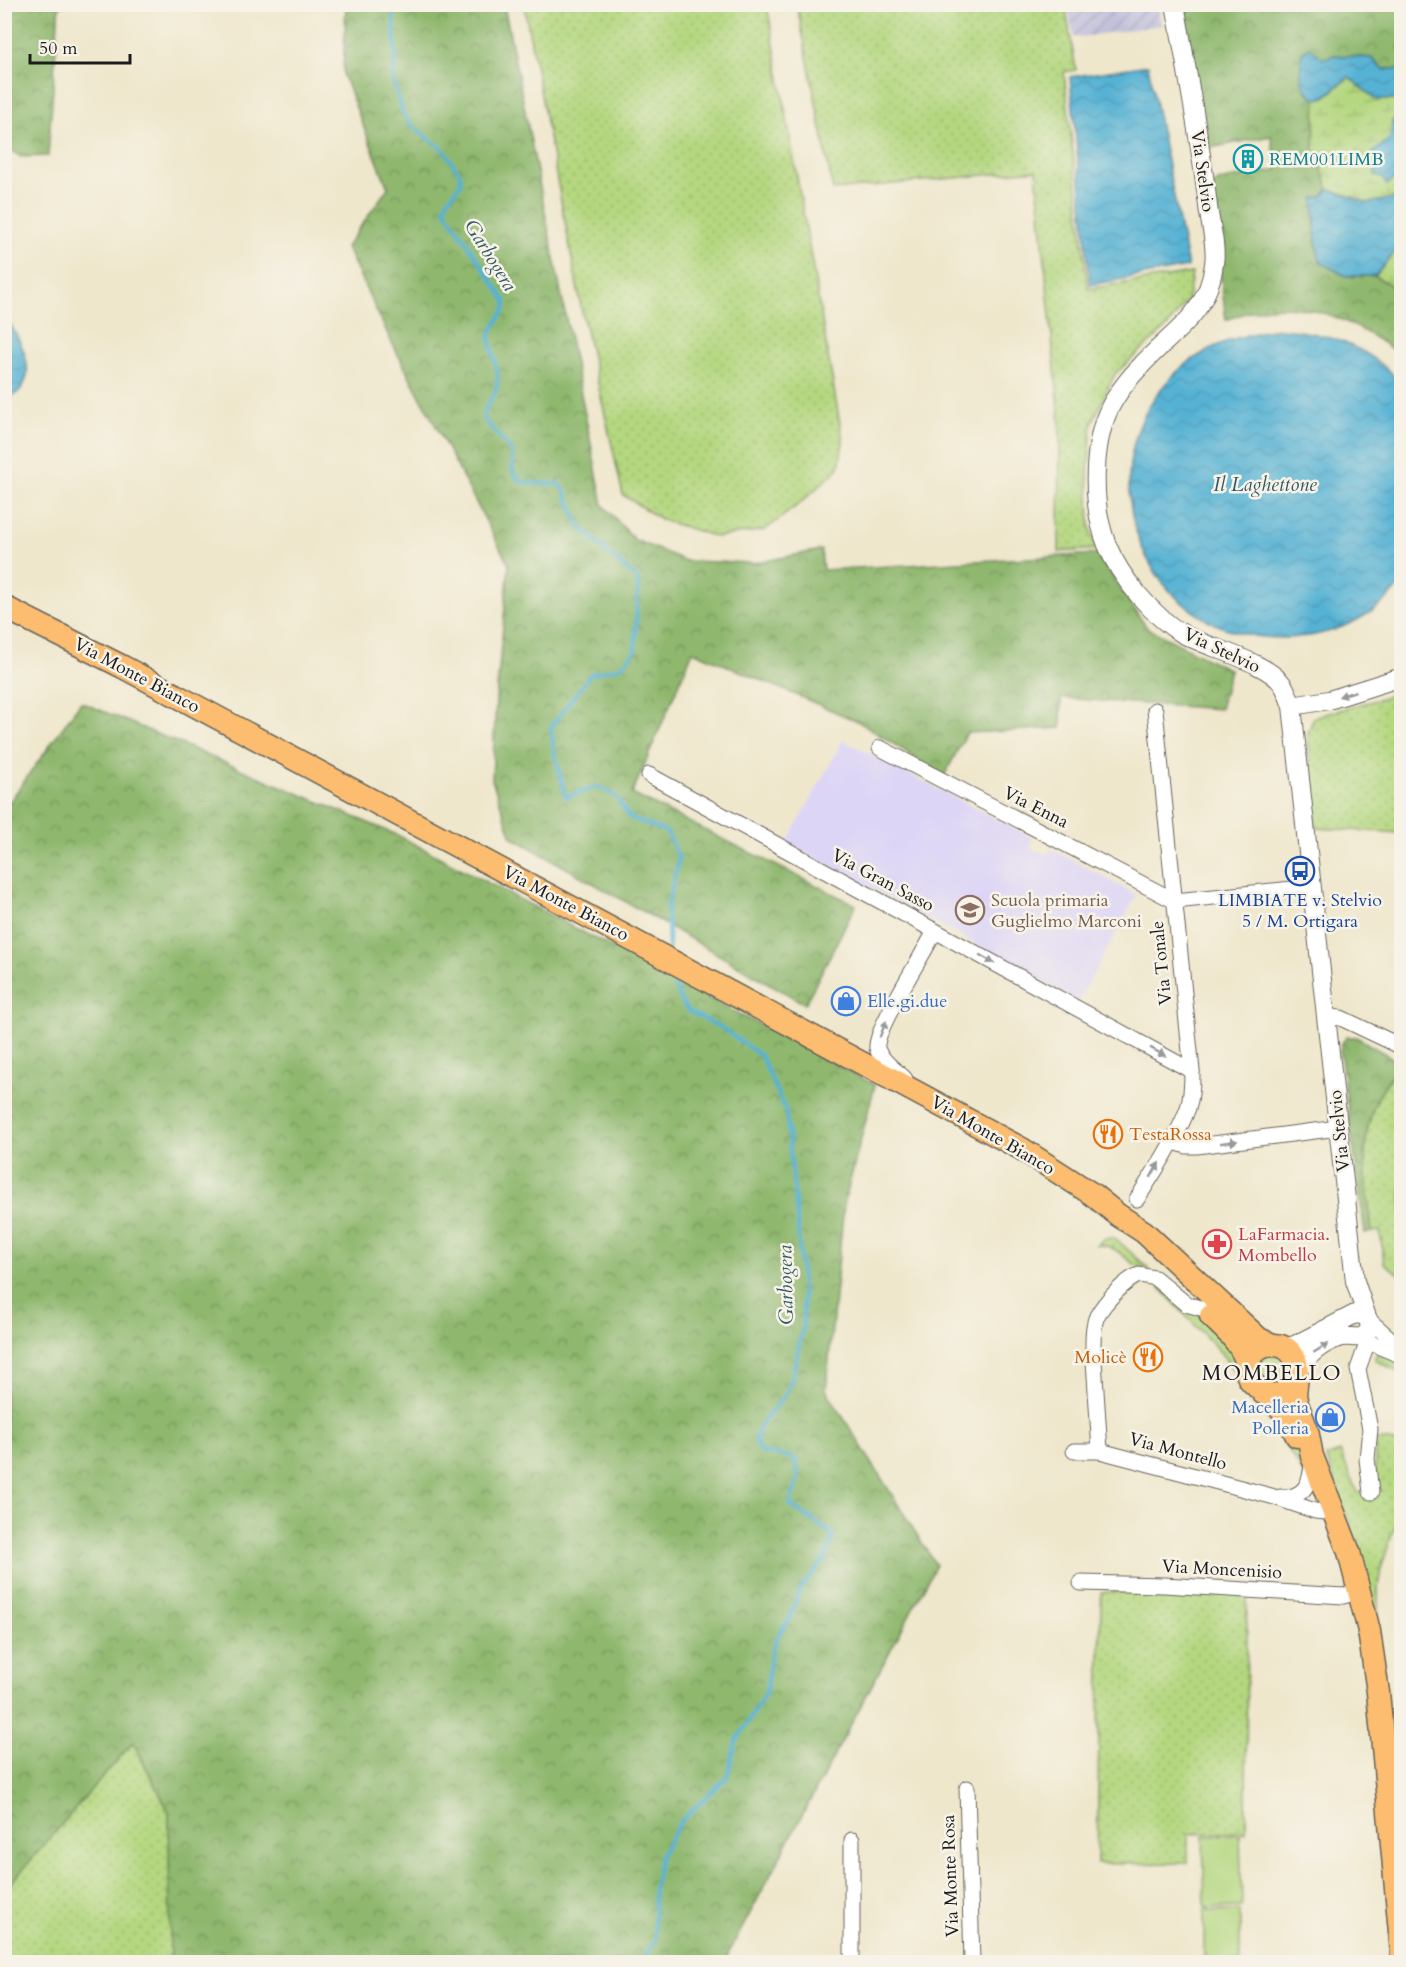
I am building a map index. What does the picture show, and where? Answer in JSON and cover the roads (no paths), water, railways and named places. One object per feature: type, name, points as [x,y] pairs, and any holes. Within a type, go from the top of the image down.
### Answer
[{"type":"main road","name":"Via Monte Bianco","points":[[4,606],[134,672],[1022,1149],[1092,1194],[1152,1239],[1259,1339],[1275,1345]]},
{"type":"main road","name":"Via Monte Bianco","points":[[1118,1215],[1136,1241],[1235,1339],[1244,1352],[1248,1367]]},
{"type":"main road","points":[[1312,1456],[1280,1407],[1251,1382],[1248,1367],[1254,1353],[1263,1347],[1275,1345],[1287,1349],[1294,1357],[1297,1366],[1295,1398],[1307,1430],[1312,1456],[1349,1552],[1360,1591],[1369,1631],[1376,1682],[1401,1954]]},
{"type":"main road","points":[[1263,1392],[1274,1394],[1284,1392],[1292,1385],[1296,1376]]},
{"type":"street","name":"Via Stelvio","points":[[1174,4],[1204,168],[1215,263],[1209,288],[1192,318],[1140,366],[1113,401],[1101,435],[1096,478],[1098,517],[1108,546],[1122,574],[1144,600],[1182,634],[1264,670],[1282,683],[1292,706],[1355,1281],[1368,1319]]},
{"type":"street","points":[[1292,706],[1329,700],[1401,677]]},
{"type":"street","name":"Via Tonale","points":[[1137,1199],[1188,1110],[1192,1093],[1192,1071],[1155,710]]},
{"type":"street","name":"Via Enna","points":[[880,748],[1174,900]]},
{"type":"street","name":"Via Gran Sasso","points":[[650,776],[1192,1071]]},
{"type":"street","points":[[1174,900],[1311,887]]},
{"type":"street","points":[[917,1091],[882,1058],[877,1050],[877,1043],[885,1022],[935,931]]},
{"type":"street","points":[[1326,1017],[1341,1018],[1401,1047]]},
{"type":"street","points":[[1171,1141],[1186,1146],[1197,1146],[1338,1128]]},
{"type":"street","points":[[1100,1451],[1093,1346],[1097,1316],[1118,1290],[1135,1276],[1148,1275],[1155,1278],[1186,1305],[1204,1309]]},
{"type":"street","name":"Via Stelvio","points":[[1334,1324],[1348,1312],[1355,1281]]},
{"type":"street","points":[[1275,1345],[1293,1346],[1355,1314],[1368,1319],[1401,1349]]},
{"type":"street","points":[[1368,1319],[1370,1326],[1362,1339],[1358,1369],[1370,1429],[1367,1460],[1371,1492]]},
{"type":"street","points":[[1296,1376],[1306,1360],[1316,1351],[1339,1338],[1362,1339],[1401,1356]]},
{"type":"street","name":"Via Montello","points":[[1074,1451],[1100,1451],[1271,1496],[1315,1511],[1335,1513]]},
{"type":"street","name":"Via Montello","points":[[1271,1496],[1287,1497],[1298,1494],[1311,1479],[1312,1456]]},
{"type":"street","name":"Via Moncenisio","points":[[1081,1583],[1164,1585],[1343,1596],[1360,1591]]},
{"type":"street","name":"Via Monte Rosa","points":[[967,1788],[972,1962]]},
{"type":"street","points":[[852,1840],[852,1962]]},
{"type":"water","points":[[1310,47],[1323,59],[1334,55],[1371,58],[1383,69],[1401,69],[1401,103],[1393,100],[1376,100],[1349,77],[1323,98],[1316,99],[1310,94],[1301,78],[1302,52]]},
{"type":"water","points":[[1148,65],[1188,267],[1090,285],[1070,77]]},
{"type":"water","points":[[1401,112],[1401,172],[1387,185],[1382,178],[1375,175],[1373,153],[1391,137],[1392,121]]},
{"type":"water","points":[[1329,189],[1368,203],[1401,197],[1401,245],[1375,276],[1346,276],[1320,262],[1316,241],[1314,198],[1322,197]]},
{"type":"water","points":[[5,319],[12,327],[25,354],[27,373],[20,390],[5,401]]},
{"type":"water","name":"Il Laghettone","points":[[1279,329],[1331,338],[1362,351],[1376,360],[1402,385],[1401,584],[1381,605],[1356,621],[1329,632],[1300,637],[1232,631],[1180,601],[1146,555],[1130,500],[1134,443],[1159,391],[1207,351]]},
{"type":"waterway","name":"Garbogera","points":[[395,4],[393,10],[396,59],[392,78],[403,113],[410,124],[444,150],[460,174],[461,183],[447,201],[445,210],[506,302],[505,309],[489,335],[498,375],[496,390],[484,412],[485,421],[512,451],[513,472],[518,479],[526,483],[558,484],[564,489],[580,527],[638,580],[635,651],[621,667],[591,674],[551,727],[554,751],[566,797],[596,787],[603,789],[616,797],[630,818],[667,832],[679,859],[667,908],[669,948]]},
{"type":"waterway","name":"Garbogera","points":[[642,1962],[655,1940],[654,1889],[660,1857],[680,1822],[727,1777],[736,1742],[766,1692],[771,1655],[777,1637],[789,1619],[801,1588],[824,1560],[833,1539],[830,1532],[790,1505],[798,1477],[796,1461],[790,1457],[762,1453],[757,1447],[756,1438],[759,1427],[785,1395],[791,1382],[803,1327],[798,1229],[786,1112],[761,1056],[722,1028],[688,1011],[681,1001],[669,971]]},
{"type":"place","name":"REM001LIMB","points":[[1248,159]]},
{"type":"place","name":"LIMBIATE v. Stelvio 5 / M. Ortigara","points":[[1300,871]]},
{"type":"place","name":"Scuola primaria Guglielmo Marconi","points":[[970,910]]},
{"type":"place","name":"Elle.gi.due","points":[[846,1001]]},
{"type":"place","name":"TestaRossa","points":[[1108,1134]]},
{"type":"place","name":"LaFarmacia. Mombello","points":[[1217,1244]]},
{"type":"place","name":"Molicè","points":[[1148,1357]]},
{"type":"place","name":"Macelleria Polleria","points":[[1330,1417]]},
{"type":"district","name":"MOMBELLO","points":[[1272,1373]]}]
